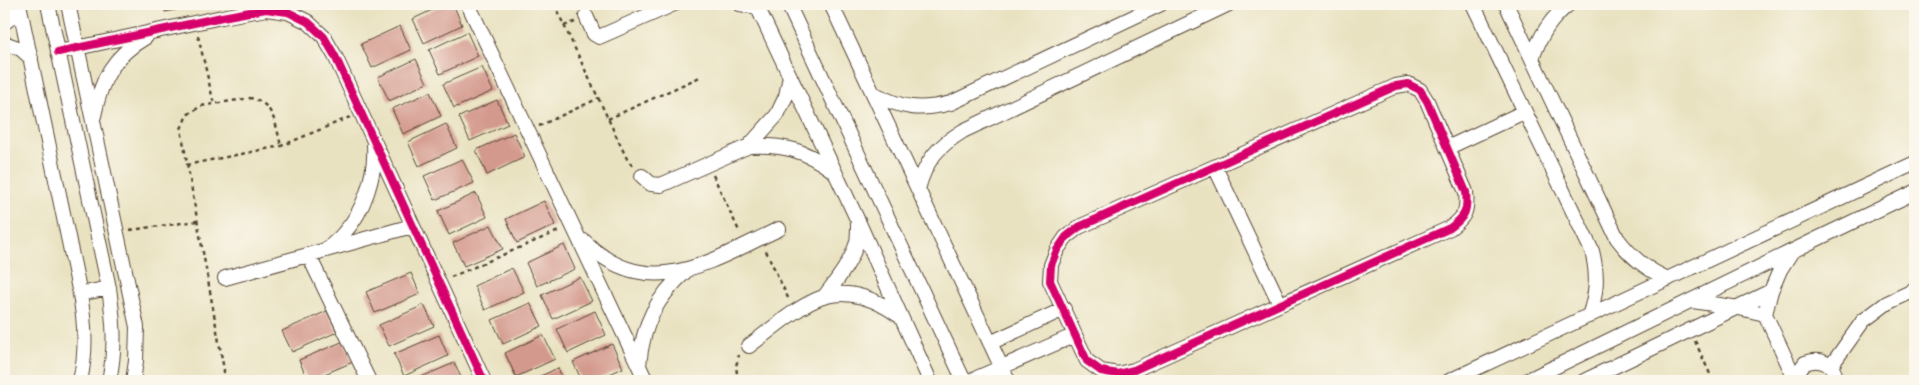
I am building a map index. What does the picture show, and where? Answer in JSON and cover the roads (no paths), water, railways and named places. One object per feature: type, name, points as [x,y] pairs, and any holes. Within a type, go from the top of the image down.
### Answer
[{"type":"street","points":[[48,4],[109,288],[114,325],[109,381]]},
{"type":"street","points":[[68,4],[137,327],[136,361],[133,381]]},
{"type":"street","points":[[468,4],[646,381]]},
{"type":"street","points":[[586,16],[594,34],[599,37],[674,4]]},
{"type":"street","points":[[740,4],[757,5],[858,221],[928,379]]},
{"type":"street","points":[[788,4],[964,381]]},
{"type":"street","points":[[831,4],[1005,375]]},
{"type":"street","points":[[918,189],[923,171],[933,154],[946,141],[963,131],[1229,4]]},
{"type":"street","points":[[1473,4],[1592,251],[1596,267],[1597,284],[1589,316]]},
{"type":"street","points":[[1506,4],[1617,238],[1639,263],[1668,279]]},
{"type":"street","points":[[1532,59],[1538,41],[1547,25],[1569,4]]},
{"type":"street","points":[[4,23],[14,15],[20,5]]},
{"type":"street","points":[[20,5],[80,294],[85,331],[84,360],[80,381]]},
{"type":"street","points":[[873,93],[891,103],[911,108],[931,108],[951,103],[1155,5]]},
{"type":"street","points":[[58,52],[195,22],[220,10],[266,9],[288,12],[308,22],[324,37],[335,56],[484,381]]},
{"type":"street","points":[[93,121],[98,93],[112,67],[131,46],[156,31]]},
{"type":"street","points":[[4,43],[21,49],[31,58]]},
{"type":"street","points":[[749,146],[777,115],[786,96],[790,76]]},
{"type":"street","points":[[1408,84],[1420,90],[1427,101],[1447,148],[1466,192],[1467,207],[1461,220],[1450,228],[1134,370],[1118,374],[1101,371],[1087,361],[1050,281],[1051,265],[1056,250],[1066,237],[1079,228],[1396,86],[1408,84]]},
{"type":"street","points":[[1447,148],[1524,112]]},
{"type":"street","points":[[324,251],[345,233],[361,208],[371,182],[374,153],[373,140]]},
{"type":"street","points":[[642,176],[651,184],[662,185],[749,146],[771,144],[794,149],[815,158],[833,171]]},
{"type":"street","points":[[1449,381],[1915,163]]},
{"type":"street","points":[[1215,167],[1280,304]]},
{"type":"street","points":[[1526,381],[1543,377],[1793,250],[1915,192]]},
{"type":"street","points":[[824,297],[839,277],[857,242],[858,221]]},
{"type":"street","points":[[225,278],[412,226]]},
{"type":"street","points":[[575,230],[595,252],[616,265],[639,272],[655,274],[687,270],[779,230]]},
{"type":"street","points":[[1793,250],[1780,270],[1770,291],[1765,314],[1796,381]]},
{"type":"street","points":[[308,256],[369,381]]},
{"type":"street","points":[[639,366],[641,344],[657,303],[671,285],[687,270]]},
{"type":"street","points":[[80,294],[109,288]]},
{"type":"street","points":[[1831,366],[1863,321],[1887,303],[1915,290]]},
{"type":"street","points":[[1584,381],[1740,308],[1770,291]]},
{"type":"street","points":[[749,346],[795,312],[824,297],[844,295],[864,297],[884,304],[901,318]]},
{"type":"street","points":[[1693,301],[1765,314]]},
{"type":"street","points":[[990,343],[1064,309]]},
{"type":"street","points":[[970,381],[1005,375],[1075,335]]},
{"type":"street","points":[[1796,381],[1797,374],[1805,363],[1818,360],[1831,366],[1835,372],[1836,381]]}]
